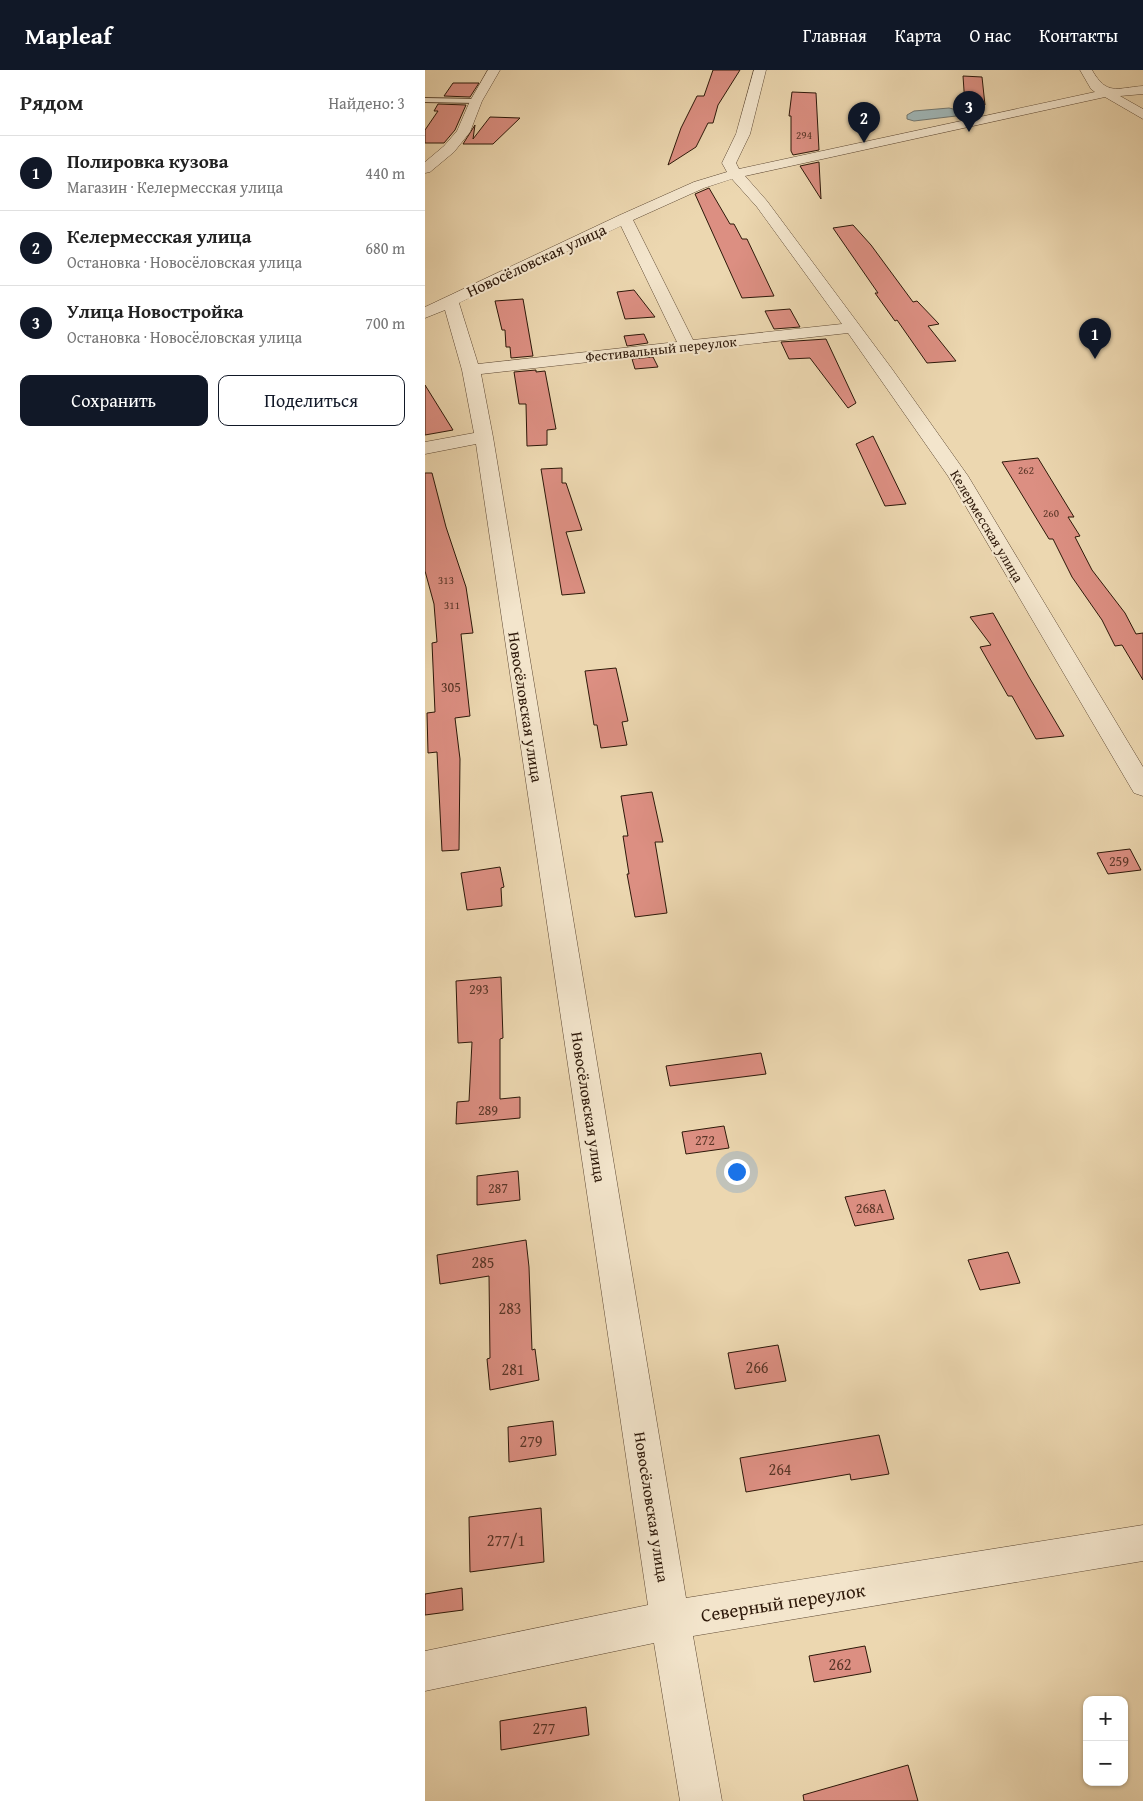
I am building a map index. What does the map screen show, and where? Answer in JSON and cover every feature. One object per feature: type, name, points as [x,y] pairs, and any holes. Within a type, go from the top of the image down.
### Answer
[{"type":"street","points":[[425,169],[449,149],[463,132],[475,101],[494,70]]},
{"type":"street","points":[[735,174],[729,163],[743,134],[760,70]]},
{"type":"street","points":[[1086,70],[1095,86],[1143,115]]},
{"type":"street","name":"Новосёловская улица","points":[[701,1801],[670,1620],[484,437],[471,370],[438,307],[699,185],[735,174],[1107,93],[1143,90]]},
{"type":"street","name":"Келермесская улица","points":[[735,174],[762,204],[958,476],[1143,788]]},
{"type":"street","points":[[625,218],[687,346]]},
{"type":"street","name":"Фестивальный переулок","points":[[471,370],[852,328]]},
{"type":"street","points":[[425,448],[484,437]]},
{"type":"street","name":"Северный переулок","points":[[425,1671],[670,1620],[1143,1543]]},
{"type":"lane","points":[[425,100],[475,101]]},
{"type":"water","points":[[949,108],[962,111],[956,116],[914,121],[907,119],[907,115],[914,111]]},
{"type":"building","points":[[713,70],[740,70],[718,105],[713,123],[708,123],[696,147],[668,165],[681,128],[697,96],[704,96]]},
{"type":"building","points":[[963,76],[982,77],[985,105],[965,105]]},
{"type":"building","points":[[453,83],[479,83],[470,97],[444,96]]},
{"type":"building","points":[[792,92],[816,93],[819,150],[793,155],[791,151],[791,116],[789,116]]},
{"type":"building","points":[[438,104],[466,105],[455,130],[444,143],[425,143],[425,130],[438,111],[434,111]]},
{"type":"building","points":[[490,117],[520,118],[493,144],[463,144],[475,125],[473,139]]},
{"type":"building","points":[[819,162],[821,199],[800,166]]},
{"type":"building","points":[[709,188],[730,224],[734,224],[742,239],[747,239],[774,296],[742,298],[695,194]]},
{"type":"building","points":[[853,225],[871,245],[913,302],[917,301],[939,324],[928,326],[956,361],[927,363],[897,320],[895,321],[833,228]]},
{"type":"building","points":[[634,290],[655,317],[625,319],[617,292]]},
{"type":"building","points":[[523,299],[533,356],[511,358],[510,347],[506,347],[505,330],[502,330],[495,301]]},
{"type":"building","points":[[790,309],[800,327],[774,329],[765,311]]},
{"type":"building","points":[[644,334],[648,343],[627,346],[624,336]]},
{"type":"building","points":[[826,339],[856,403],[848,408],[810,358],[789,359],[781,342]]},
{"type":"building","points":[[653,357],[658,367],[635,369],[632,359]]},
{"type":"building","points":[[536,370],[536,372],[545,371],[556,429],[547,430],[547,445],[527,446],[526,404],[519,404],[514,372]]},
{"type":"building","points":[[425,385],[453,430],[425,435]]},
{"type":"building","points":[[873,436],[906,504],[885,506],[856,444]]},
{"type":"building","points":[[1038,458],[1074,517],[1068,517],[1080,536],[1075,537],[1092,570],[1125,613],[1136,634],[1143,633],[1143,680],[1122,645],[1115,646],[1102,620],[1072,577],[1053,539],[1049,539],[1002,462]]},
{"type":"building","points":[[562,468],[562,483],[566,483],[582,530],[566,532],[585,593],[562,595],[541,469]]},
{"type":"building","points":[[425,473],[432,473],[446,527],[466,587],[473,633],[461,634],[470,716],[455,718],[460,759],[459,850],[442,851],[437,752],[428,753],[427,713],[435,712],[432,643],[437,642],[434,604],[425,571]]},
{"type":"building","points":[[993,613],[1064,736],[1036,739],[1012,696],[1008,696],[980,647],[991,645],[970,617]]},
{"type":"building","points":[[616,668],[628,721],[622,722],[627,745],[601,748],[597,725],[594,725],[585,671]]},
{"type":"building","points":[[652,792],[663,842],[655,842],[667,913],[635,917],[627,874],[629,874],[623,836],[628,836],[621,796]]},
{"type":"building","points":[[1130,849],[1141,870],[1108,874],[1097,853]]},
{"type":"building","points":[[500,867],[504,887],[501,888],[502,906],[467,910],[461,873]]},
{"type":"building","points":[[501,977],[503,1038],[500,1039],[500,1099],[520,1097],[520,1118],[456,1124],[457,1102],[469,1101],[472,1042],[458,1043],[456,981]]},
{"type":"building","points":[[761,1053],[766,1074],[670,1086],[666,1066]]},
{"type":"building","points":[[724,1126],[729,1148],[686,1154],[682,1132]]},
{"type":"building","points":[[518,1171],[520,1200],[477,1205],[477,1176]]},
{"type":"building","points":[[885,1190],[894,1219],[855,1226],[845,1197]]},
{"type":"building","points":[[526,1240],[529,1267],[532,1350],[535,1349],[539,1380],[490,1390],[487,1359],[490,1358],[489,1276],[440,1284],[437,1255]]},
{"type":"building","points":[[1008,1252],[1020,1283],[980,1290],[968,1260]]},
{"type":"building","points":[[778,1345],[786,1381],[735,1389],[728,1353]]},
{"type":"building","points":[[553,1421],[556,1455],[509,1462],[508,1427]]},
{"type":"building","points":[[879,1435],[889,1474],[851,1480],[850,1474],[746,1492],[740,1458]]},
{"type":"building","points":[[541,1508],[544,1562],[470,1572],[469,1517]]},
{"type":"building","points":[[462,1588],[463,1610],[425,1615],[425,1594]]},
{"type":"building","points":[[865,1646],[871,1672],[814,1682],[809,1656]]},
{"type":"building","points":[[586,1707],[589,1735],[501,1750],[500,1721]]},
{"type":"building","points":[[908,1765],[918,1801],[804,1801],[803,1795]]},
{"type":"place","name":"Улица Новостройка","points":[[969,132]]},
{"type":"place","name":"Келермесская улица","points":[[864,143]]},
{"type":"place","name":"Полировка кузова","points":[[1095,359]]}]
